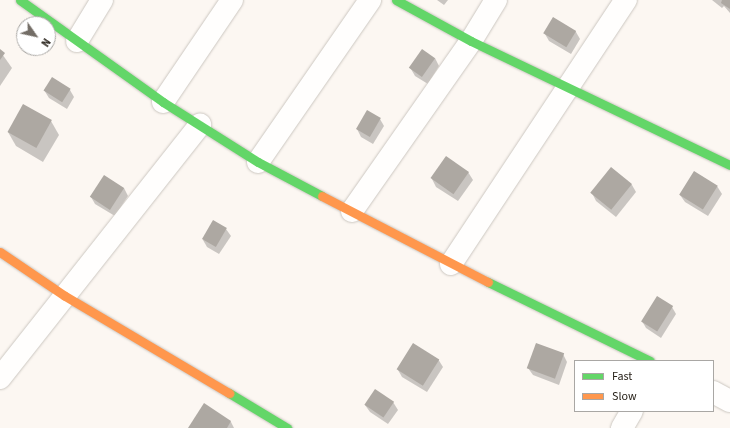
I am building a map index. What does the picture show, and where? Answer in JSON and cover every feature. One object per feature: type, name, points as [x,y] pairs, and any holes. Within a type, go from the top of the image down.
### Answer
[{"type":"street","points":[[20,0],[163,102],[258,162],[352,210],[451,264],[648,360]]},
{"type":"street","points":[[77,41],[102,0]]},
{"type":"street","points":[[163,102],[232,0]]},
{"type":"street","points":[[258,162],[370,0]]},
{"type":"street","points":[[396,0],[470,41],[730,165]]},
{"type":"street","points":[[352,210],[470,41],[496,0]]},
{"type":"street","points":[[451,264],[570,88],[626,0]]},
{"type":"street","points":[[0,378],[200,125]]},
{"type":"street","points":[[0,252],[65,296],[287,428]]},
{"type":"street","points":[[622,428],[631,412]]},
{"type":"building","points":[[722,0],[730,0],[730,9],[721,3]]},
{"type":"building","points":[[553,17],[576,31],[566,47],[543,33]]},
{"type":"building","points":[[0,49],[5,53],[0,60]]},
{"type":"building","points":[[422,49],[435,58],[422,77],[409,68]]},
{"type":"building","points":[[52,77],[71,89],[62,102],[44,91]]},
{"type":"building","points":[[23,104],[52,120],[36,148],[7,132]]},
{"type":"building","points":[[367,110],[381,118],[370,137],[356,129]]},
{"type":"building","points":[[446,156],[469,172],[453,194],[431,178]]},
{"type":"building","points":[[611,167],[632,184],[611,210],[590,193]]},
{"type":"building","points":[[694,171],[718,186],[703,210],[679,195]]},
{"type":"building","points":[[104,175],[124,188],[110,210],[90,197]]},
{"type":"building","points":[[213,220],[227,228],[216,247],[202,239]]},
{"type":"building","points":[[657,296],[673,306],[657,332],[641,321]]},
{"type":"building","points":[[413,343],[439,359],[423,386],[397,369]]},
{"type":"building","points":[[536,343],[564,353],[555,379],[527,368]]},
{"type":"building","points":[[375,389],[394,402],[383,418],[364,405]]},
{"type":"building","points":[[204,403],[231,421],[227,428],[188,428]]},
{"type":"traffic: fast","points":[[20,0],[163,102],[258,162],[322,196]]},
{"type":"traffic: fast","points":[[396,0],[471,41],[730,165]]},
{"type":"traffic: fast","points":[[488,282],[648,360]]},
{"type":"traffic: fast","points":[[229,393],[287,428]]},
{"type":"traffic: slow","points":[[322,196],[488,282]]},
{"type":"traffic: slow","points":[[0,252],[65,296],[229,393]]}]
